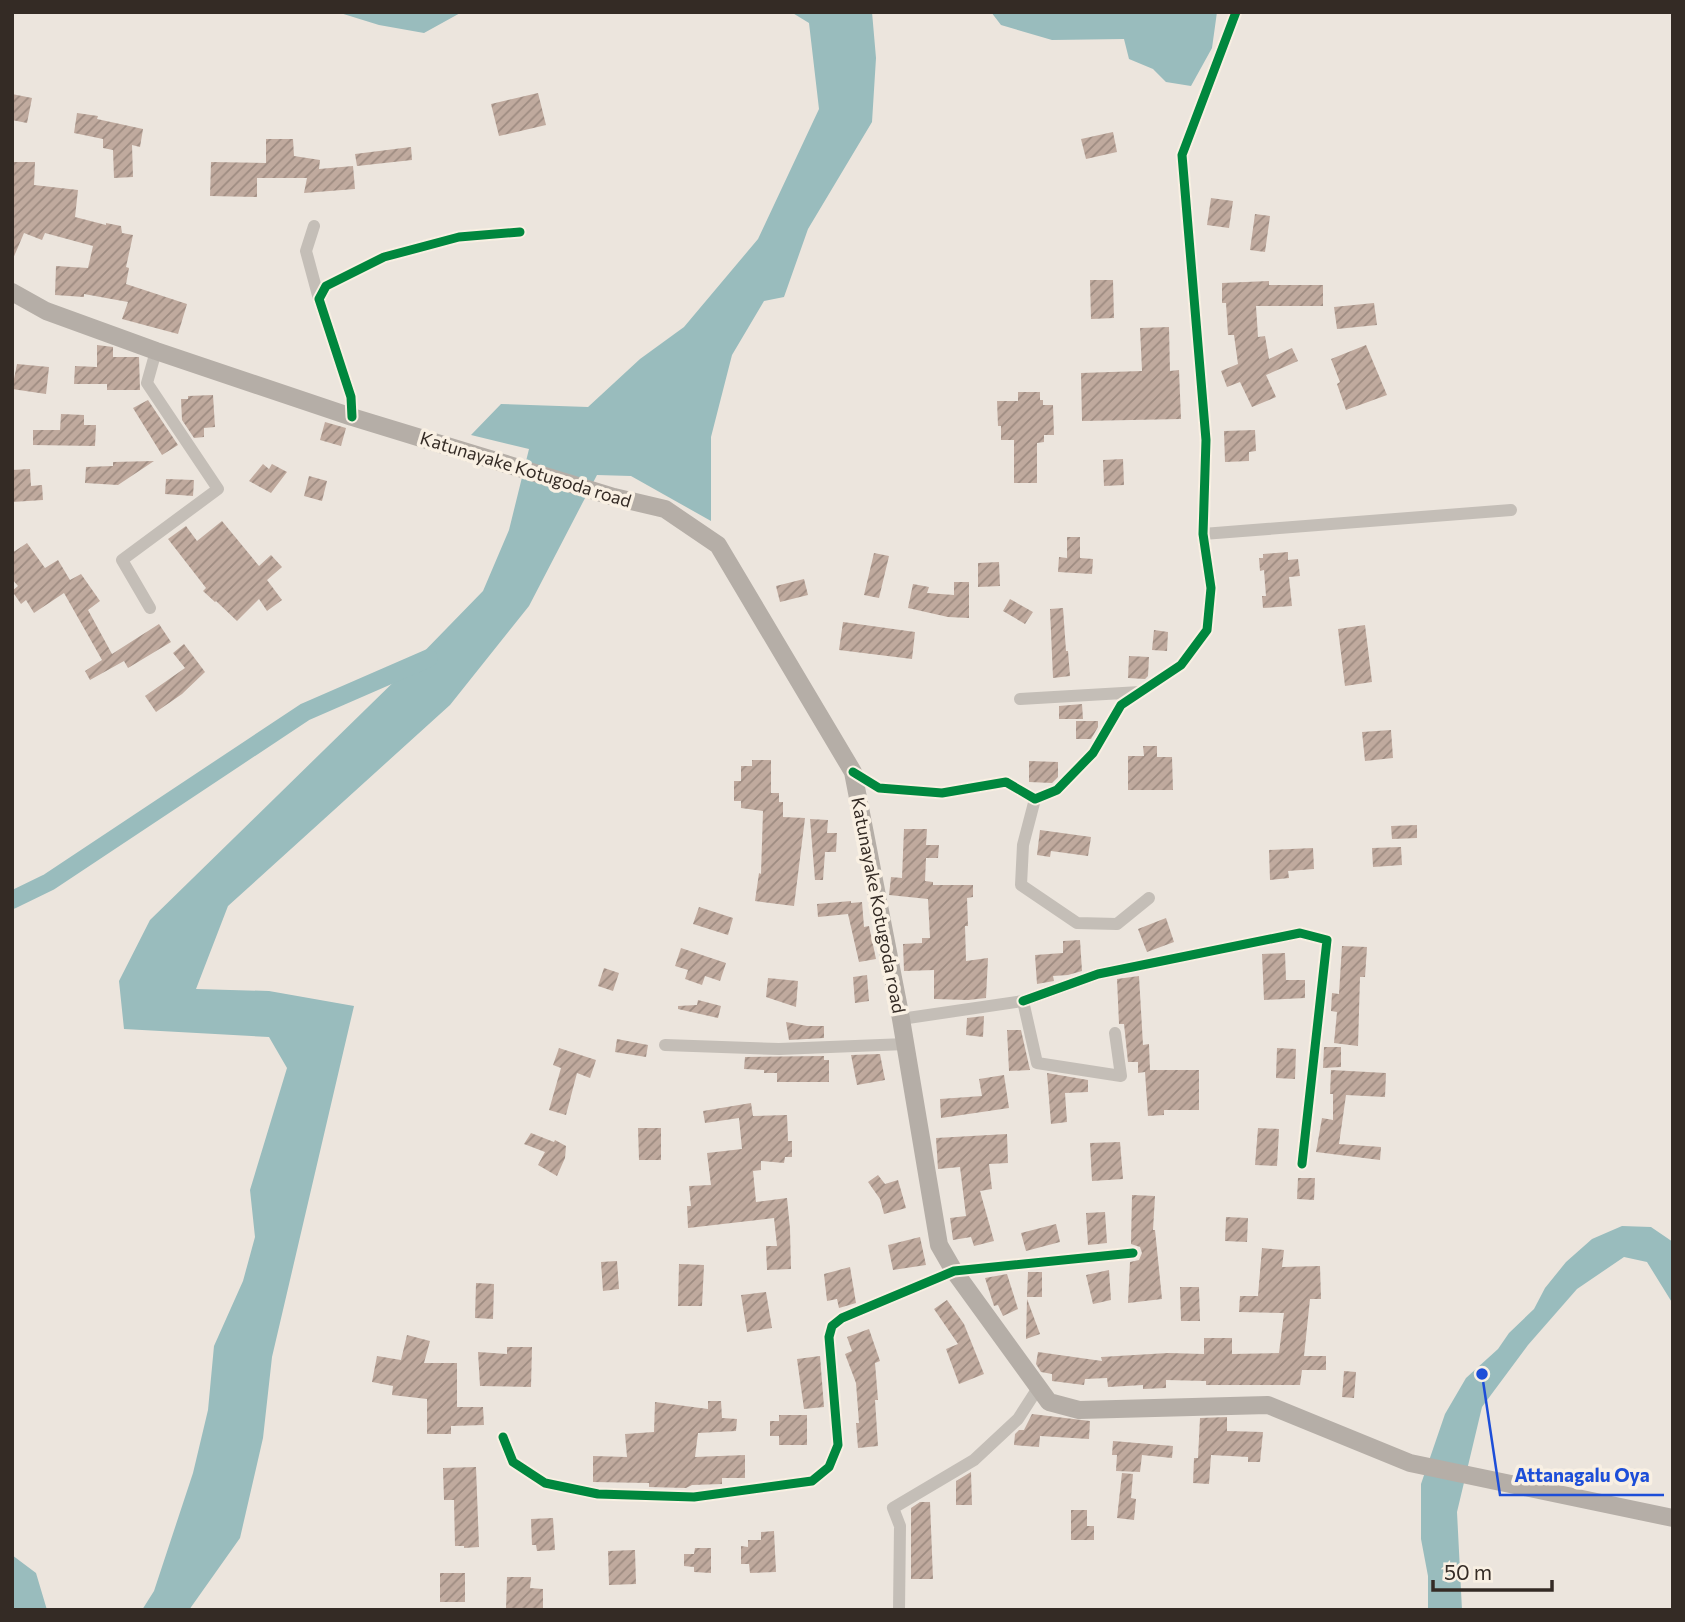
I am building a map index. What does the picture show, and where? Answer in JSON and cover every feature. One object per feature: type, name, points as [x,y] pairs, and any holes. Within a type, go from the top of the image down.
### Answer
[{"type":"main road","name":"Katunayake Kotugoda road","points":[[12,292],[46,311],[352,417],[614,497],[665,509],[718,545],[853,772],[906,1044],[939,1245],[954,1271],[1049,1402],[1079,1409],[1268,1405],[1410,1463],[1673,1518]]},
{"type":"street","points":[[1035,799],[1057,790],[1093,753],[1121,705],[1181,665],[1207,630],[1211,588],[1203,534],[1206,440],[1182,155],[1236,12]]},
{"type":"street","points":[[314,226],[306,251],[351,397],[352,417]]},
{"type":"street","points":[[319,299],[326,286],[384,257],[459,237],[520,232]]},
{"type":"street","points":[[150,608],[122,560],[218,489],[148,383],[156,351]]},
{"type":"street","points":[[1203,534],[1511,510]]},
{"type":"street","points":[[1020,699],[1140,692]]},
{"type":"street","points":[[853,772],[880,789],[942,793],[1006,782],[1035,799]]},
{"type":"street","points":[[1035,799],[1023,845],[1021,885],[1077,923],[1117,924],[1149,898]]},
{"type":"street","points":[[901,1019],[1023,1001],[1098,974],[1300,933],[1326,940],[1302,1164]]},
{"type":"street","points":[[1023,1001],[1037,1063],[1121,1076],[1115,1033]]},
{"type":"street","points":[[665,1045],[779,1049],[906,1044]]},
{"type":"street","points":[[503,1437],[513,1462],[545,1483],[598,1494],[694,1497],[812,1481],[829,1467],[838,1445],[829,1338],[832,1326],[842,1318],[954,1271],[1133,1253]]},
{"type":"street","points":[[899,1610],[900,1526],[893,1508],[974,1460],[1018,1419],[1038,1388]]},
{"type":"water","points":[[337,12],[462,12],[424,33],[379,25]]},
{"type":"water","points":[[791,12],[872,12],[876,58],[872,122],[808,229],[784,297],[764,301],[732,355],[711,437],[711,521],[631,476],[597,475],[529,606],[450,705],[228,906],[196,989],[269,991],[354,1006],[272,1357],[263,1438],[240,1538],[189,1610],[142,1610],[154,1591],[193,1473],[208,1410],[214,1346],[243,1281],[255,1237],[250,1190],[287,1068],[269,1037],[124,1029],[119,981],[150,920],[483,591],[509,530],[529,449],[471,435],[501,404],[588,407],[640,359],[684,327],[758,239],[819,109],[809,23]]},
{"type":"water","points":[[991,12],[1217,12],[1212,48],[1191,86],[1166,82],[1153,69],[1129,59],[1124,39],[1052,40],[1001,25]]},
{"type":"water","points":[[1622,1226],[1651,1227],[1673,1242],[1673,1304],[1647,1262],[1624,1257],[1577,1289],[1528,1345],[1482,1407],[1457,1512],[1462,1610],[1428,1610],[1428,1576],[1421,1539],[1421,1484],[1445,1414],[1466,1378],[1498,1349],[1509,1333],[1534,1309],[1545,1288],[1566,1262],[1592,1239]]},
{"type":"water","points":[[12,1555],[36,1573],[47,1610],[12,1610]]},
{"type":"building","points":[[538,93],[546,125],[499,136],[491,104]]},
{"type":"building","points":[[12,94],[32,98],[27,123],[12,120]]},
{"type":"building","points":[[77,113],[143,129],[140,147],[132,145],[133,177],[114,178],[113,150],[103,148],[103,139],[74,133]]},
{"type":"building","points":[[1113,132],[1117,152],[1086,159],[1081,139]]},
{"type":"building","points":[[266,139],[293,139],[294,156],[320,160],[319,169],[353,166],[355,189],[304,193],[307,178],[257,178],[257,197],[210,196],[211,162],[266,163]]},
{"type":"building","points":[[411,147],[412,160],[357,166],[355,154]]},
{"type":"building","points":[[12,162],[35,162],[34,185],[78,190],[75,217],[121,226],[122,233],[133,235],[126,267],[129,268],[126,284],[187,304],[178,334],[122,319],[128,302],[84,294],[84,297],[55,295],[56,266],[88,268],[93,246],[45,233],[42,240],[24,233],[12,261]]},
{"type":"building","points":[[1211,198],[1233,201],[1229,228],[1207,225]]},
{"type":"building","points":[[1255,214],[1270,216],[1265,252],[1250,250]]},
{"type":"building","points":[[1090,280],[1113,280],[1114,318],[1091,319]]},
{"type":"building","points":[[1269,281],[1269,285],[1323,285],[1323,306],[1256,306],[1258,337],[1265,336],[1269,359],[1292,348],[1298,361],[1266,375],[1276,397],[1252,407],[1240,382],[1227,387],[1221,371],[1238,364],[1234,335],[1228,335],[1226,303],[1222,303],[1222,283]]},
{"type":"building","points":[[1374,303],[1377,325],[1337,329],[1334,307]]},
{"type":"building","points":[[1169,327],[1170,371],[1179,370],[1181,419],[1082,421],[1081,373],[1142,371],[1140,328]]},
{"type":"building","points":[[97,345],[113,347],[113,357],[139,357],[140,390],[107,390],[107,384],[74,384],[75,366],[97,367]]},
{"type":"building","points":[[1366,345],[1387,395],[1346,410],[1337,384],[1340,382],[1331,359]]},
{"type":"building","points":[[17,364],[49,367],[46,394],[12,389]]},
{"type":"building","points":[[1018,392],[1040,392],[1043,405],[1053,405],[1054,435],[1044,435],[1044,442],[1037,443],[1037,483],[1014,483],[1014,440],[1001,440],[1001,426],[998,426],[997,401],[1018,401]]},
{"type":"building","points":[[213,395],[215,427],[204,428],[204,437],[194,438],[182,420],[181,399],[188,399],[188,396]]},
{"type":"building","points":[[148,400],[178,445],[162,455],[133,408]]},
{"type":"building","points":[[61,414],[84,415],[84,425],[96,425],[95,446],[33,445],[33,430],[60,430]]},
{"type":"building","points":[[325,422],[346,428],[341,446],[320,440]]},
{"type":"building","points":[[1255,430],[1256,451],[1249,452],[1249,461],[1225,462],[1224,431]]},
{"type":"building","points":[[1123,459],[1124,485],[1104,486],[1103,460]]},
{"type":"building","points":[[154,461],[118,485],[85,483],[86,467],[113,466],[113,462]]},
{"type":"building","points":[[263,464],[269,469],[272,464],[287,472],[271,493],[249,481]]},
{"type":"building","points":[[30,469],[31,486],[42,485],[43,500],[12,502],[12,470]]},
{"type":"building","points":[[309,476],[327,481],[322,501],[304,496]]},
{"type":"building","points":[[166,479],[194,480],[193,496],[165,494]]},
{"type":"building","points":[[222,521],[259,566],[271,555],[282,567],[267,580],[282,600],[267,611],[259,599],[237,621],[203,591],[206,588],[168,539],[186,526],[197,541]]},
{"type":"building","points":[[1067,537],[1080,537],[1080,558],[1093,559],[1092,574],[1058,572],[1059,557],[1067,558]]},
{"type":"building","points":[[27,543],[45,568],[58,560],[70,580],[81,574],[100,601],[88,610],[112,654],[159,624],[171,642],[128,668],[124,661],[90,680],[85,671],[102,660],[64,593],[34,613],[26,600],[21,604],[12,591],[18,586],[12,579],[12,553]]},
{"type":"building","points":[[1288,552],[1288,560],[1298,559],[1300,576],[1289,577],[1292,606],[1263,608],[1262,596],[1266,596],[1264,570],[1260,571],[1259,558],[1263,558],[1263,554]]},
{"type":"building","points":[[874,553],[889,556],[879,598],[864,595]]},
{"type":"building","points":[[999,562],[1000,586],[978,587],[978,563]]},
{"type":"building","points":[[804,579],[808,595],[780,602],[776,586]]},
{"type":"building","points":[[954,582],[969,582],[969,618],[948,617],[908,608],[913,584],[929,587],[927,593],[954,595]]},
{"type":"building","points":[[1010,599],[1033,612],[1025,624],[1003,611]]},
{"type":"building","points":[[1063,608],[1070,676],[1053,678],[1050,609]]},
{"type":"building","points":[[843,622],[915,632],[912,659],[839,650]]},
{"type":"building","points":[[1365,625],[1372,682],[1345,686],[1338,629]]},
{"type":"building","points":[[1154,630],[1168,632],[1167,651],[1152,650]]},
{"type":"building","points":[[184,644],[205,672],[182,694],[156,712],[145,696],[185,668],[173,653]]},
{"type":"building","points":[[1129,656],[1149,657],[1148,676],[1145,679],[1128,678]]},
{"type":"building","points":[[1082,704],[1083,719],[1059,719],[1059,706]]},
{"type":"building","points":[[1076,721],[1098,721],[1098,727],[1091,739],[1076,739]]},
{"type":"building","points":[[1391,730],[1393,758],[1365,761],[1362,732]]},
{"type":"building","points":[[1143,746],[1157,746],[1157,757],[1172,757],[1173,790],[1128,790],[1128,756],[1144,756]]},
{"type":"building","points":[[752,760],[771,760],[771,793],[779,793],[779,802],[783,802],[783,817],[805,818],[794,906],[755,901],[759,873],[761,874],[763,811],[741,808],[741,801],[734,801],[734,781],[741,781],[741,766],[752,766]]},
{"type":"building","points":[[1029,761],[1058,762],[1058,777],[1052,783],[1029,782]]},
{"type":"building","points":[[810,819],[828,820],[827,833],[837,833],[836,852],[825,852],[823,880],[815,880]]},
{"type":"building","points":[[1417,825],[1417,838],[1392,839],[1391,826]]},
{"type":"building","points":[[904,829],[927,829],[926,845],[939,845],[938,858],[926,858],[925,881],[933,882],[933,885],[973,885],[973,897],[967,898],[966,961],[988,958],[986,998],[934,999],[934,970],[904,971],[903,944],[922,943],[922,938],[930,938],[928,899],[889,895],[891,877],[902,878]]},
{"type":"building","points":[[1040,830],[1091,837],[1088,856],[1051,851],[1050,857],[1037,855]]},
{"type":"building","points":[[1401,847],[1402,865],[1373,867],[1372,848]]},
{"type":"building","points":[[1313,848],[1314,869],[1288,871],[1289,878],[1270,880],[1269,850]]},
{"type":"building","points":[[862,902],[864,927],[869,926],[876,959],[859,962],[848,914],[818,917],[817,904]]},
{"type":"building","points":[[699,907],[733,918],[728,935],[693,924]]},
{"type":"building","points":[[1166,918],[1174,942],[1147,952],[1138,929]]},
{"type":"building","points":[[1080,940],[1082,971],[1053,976],[1054,981],[1037,984],[1035,955],[1063,953],[1063,941]]},
{"type":"building","points":[[1342,946],[1367,947],[1365,977],[1360,977],[1358,1046],[1334,1043],[1337,1012],[1331,1011],[1332,993],[1339,994]]},
{"type":"building","points":[[681,948],[726,963],[720,981],[705,976],[702,985],[685,979],[688,970],[675,966]]},
{"type":"building","points":[[1285,953],[1286,980],[1305,980],[1305,998],[1264,1000],[1262,954]]},
{"type":"building","points":[[604,968],[619,973],[613,991],[598,986]]},
{"type":"building","points":[[867,975],[869,1001],[855,1003],[853,977]]},
{"type":"building","points":[[1139,976],[1143,1045],[1149,1044],[1150,1070],[1199,1070],[1199,1110],[1164,1110],[1164,1115],[1148,1116],[1145,1072],[1138,1073],[1138,1062],[1128,1062],[1124,1024],[1119,1024],[1117,979]]},
{"type":"building","points":[[768,978],[798,981],[796,1007],[766,997]]},
{"type":"building","points":[[698,1000],[721,1006],[718,1018],[678,1009],[678,1006],[697,1005]]},
{"type":"building","points":[[984,1016],[983,1037],[966,1035],[967,1018]]},
{"type":"building","points":[[786,1022],[824,1026],[824,1038],[789,1040]]},
{"type":"building","points":[[1007,1030],[1021,1030],[1030,1070],[1009,1071]]},
{"type":"building","points":[[617,1039],[648,1045],[646,1057],[615,1052]]},
{"type":"building","points":[[1324,1047],[1341,1047],[1341,1067],[1323,1068]]},
{"type":"building","points":[[559,1048],[596,1060],[590,1078],[577,1073],[566,1115],[549,1110],[561,1068],[553,1065]]},
{"type":"building","points":[[1277,1048],[1296,1049],[1295,1079],[1276,1078]]},
{"type":"building","points":[[880,1054],[885,1080],[857,1085],[851,1055]]},
{"type":"building","points":[[824,1056],[824,1060],[829,1060],[829,1082],[777,1082],[777,1073],[744,1069],[745,1057]]},
{"type":"building","points":[[1331,1070],[1386,1073],[1385,1097],[1346,1095],[1339,1144],[1381,1147],[1380,1160],[1316,1152],[1322,1118],[1333,1120]]},
{"type":"building","points":[[1047,1073],[1088,1080],[1088,1092],[1065,1093],[1067,1122],[1051,1124]]},
{"type":"building","points":[[1004,1075],[1009,1108],[941,1118],[940,1099],[982,1096],[979,1079]]},
{"type":"building","points":[[751,1103],[753,1116],[787,1115],[792,1157],[785,1157],[784,1163],[761,1161],[761,1170],[753,1171],[756,1202],[787,1198],[791,1269],[767,1270],[766,1246],[777,1246],[774,1218],[688,1228],[687,1206],[691,1206],[689,1186],[711,1185],[707,1153],[742,1149],[739,1118],[705,1123],[703,1111]]},
{"type":"building","points":[[638,1128],[661,1128],[661,1160],[639,1160]]},
{"type":"building","points":[[1258,1128],[1279,1129],[1277,1166],[1255,1165]]},
{"type":"building","points":[[531,1133],[566,1146],[565,1158],[557,1176],[538,1165],[545,1152],[524,1144]]},
{"type":"building","points":[[1007,1134],[1008,1163],[989,1164],[992,1189],[980,1191],[994,1241],[974,1246],[971,1237],[953,1240],[950,1218],[966,1216],[960,1167],[938,1169],[936,1138]]},
{"type":"building","points":[[1120,1142],[1123,1179],[1092,1181],[1090,1143]]},
{"type":"building","points":[[878,1175],[885,1184],[898,1180],[906,1208],[884,1214],[880,1199],[868,1182]]},
{"type":"building","points":[[1298,1178],[1315,1178],[1314,1200],[1297,1199]]},
{"type":"building","points":[[1132,1195],[1155,1196],[1153,1230],[1162,1299],[1128,1303],[1130,1262],[1139,1260],[1142,1253],[1140,1247],[1131,1244]]},
{"type":"building","points":[[1105,1212],[1107,1243],[1088,1245],[1086,1213]]},
{"type":"building","points":[[1226,1217],[1248,1218],[1247,1242],[1225,1241]]},
{"type":"building","points":[[1056,1224],[1060,1242],[1026,1251],[1021,1233]]},
{"type":"building","points":[[920,1237],[926,1265],[893,1270],[888,1245]]},
{"type":"building","points":[[1262,1248],[1284,1250],[1282,1267],[1320,1266],[1321,1299],[1310,1299],[1304,1356],[1326,1356],[1326,1370],[1302,1370],[1300,1385],[1206,1385],[1206,1381],[1166,1380],[1166,1388],[1143,1389],[1143,1385],[1108,1387],[1107,1378],[1085,1379],[1084,1385],[1052,1381],[1052,1374],[1041,1372],[1036,1364],[1038,1352],[1102,1361],[1101,1357],[1204,1354],[1204,1338],[1232,1338],[1232,1354],[1279,1353],[1284,1313],[1239,1312],[1240,1296],[1258,1296]]},
{"type":"building","points":[[617,1261],[619,1289],[603,1291],[601,1262]]},
{"type":"building","points":[[679,1264],[704,1265],[702,1306],[678,1306]]},
{"type":"building","points":[[850,1267],[856,1303],[839,1308],[837,1299],[827,1301],[824,1274]]},
{"type":"building","points":[[1109,1270],[1111,1300],[1093,1304],[1086,1275]]},
{"type":"building","points":[[1028,1272],[1042,1272],[1042,1297],[1027,1297]]},
{"type":"building","points":[[1007,1274],[1018,1309],[1003,1316],[998,1305],[994,1306],[985,1278]]},
{"type":"building","points":[[476,1283],[494,1284],[493,1319],[475,1318]]},
{"type":"building","points":[[1180,1287],[1199,1287],[1200,1321],[1181,1321]]},
{"type":"building","points":[[766,1292],[772,1328],[747,1332],[741,1295]]},
{"type":"building","points":[[1027,1299],[1040,1334],[1026,1339]]},
{"type":"building","points":[[947,1300],[964,1324],[984,1374],[959,1384],[946,1349],[958,1344],[934,1309]]},
{"type":"building","points":[[869,1329],[880,1361],[875,1363],[878,1446],[858,1448],[856,1383],[845,1354],[852,1351],[847,1337]]},
{"type":"building","points":[[407,1335],[430,1341],[424,1363],[457,1363],[457,1407],[483,1407],[484,1425],[451,1426],[451,1434],[427,1434],[427,1399],[392,1395],[393,1386],[372,1382],[377,1356],[401,1360]]},
{"type":"building","points":[[507,1347],[532,1347],[531,1387],[480,1386],[478,1352],[507,1354]]},
{"type":"building","points":[[820,1356],[824,1407],[804,1409],[797,1359]]},
{"type":"building","points":[[1344,1371],[1356,1372],[1354,1398],[1342,1397]]},
{"type":"building","points":[[708,1401],[721,1401],[722,1418],[737,1419],[736,1431],[698,1433],[695,1457],[745,1455],[745,1478],[722,1478],[722,1484],[692,1485],[686,1488],[649,1487],[649,1483],[593,1482],[593,1456],[627,1457],[625,1434],[654,1432],[655,1402],[708,1409]]},
{"type":"building","points":[[1032,1414],[1090,1421],[1089,1439],[1040,1436],[1039,1447],[1014,1445],[1015,1434],[1024,1430]]},
{"type":"building","points":[[779,1415],[807,1415],[807,1445],[779,1445],[779,1436],[770,1436],[770,1421],[779,1421]]},
{"type":"building","points":[[1227,1417],[1227,1431],[1263,1432],[1260,1462],[1248,1462],[1248,1457],[1211,1455],[1209,1484],[1193,1483],[1194,1458],[1198,1458],[1200,1418]]},
{"type":"building","points":[[1113,1441],[1173,1446],[1172,1458],[1142,1455],[1140,1472],[1116,1471],[1117,1455],[1112,1455]]},
{"type":"building","points":[[476,1467],[479,1547],[464,1548],[455,1546],[454,1500],[444,1500],[443,1468]]},
{"type":"building","points":[[971,1472],[972,1505],[956,1505],[956,1481]]},
{"type":"building","points":[[1122,1473],[1133,1474],[1131,1498],[1136,1499],[1134,1520],[1117,1518]]},
{"type":"building","points":[[920,1502],[930,1502],[933,1579],[911,1579],[911,1508]]},
{"type":"building","points":[[1071,1510],[1087,1510],[1087,1526],[1094,1526],[1094,1540],[1071,1540]]},
{"type":"building","points":[[553,1518],[555,1550],[537,1551],[536,1545],[532,1545],[531,1519]]},
{"type":"building","points":[[774,1531],[776,1572],[750,1573],[749,1564],[741,1564],[741,1546],[748,1547],[748,1540],[761,1540],[761,1532]]},
{"type":"building","points":[[695,1548],[711,1548],[711,1573],[694,1572],[694,1567],[684,1566],[684,1554],[694,1554]]},
{"type":"building","points":[[635,1550],[636,1584],[609,1585],[608,1551]]},
{"type":"building","points":[[440,1573],[465,1573],[465,1602],[440,1602]]},
{"type":"building","points":[[507,1577],[531,1577],[530,1588],[543,1589],[543,1610],[506,1609]]},
{"type":"waterway","points":[[12,900],[49,882],[305,712],[429,658]]},
{"type":"cycle path","points":[[853,772],[879,788],[942,793],[1006,782],[1035,799],[1057,790],[1093,753],[1121,705],[1181,665],[1207,630],[1211,588],[1203,534],[1206,440],[1182,155],[1236,12]]},
{"type":"cycle path","points":[[352,417],[351,397],[319,299],[326,286],[384,257],[459,237],[520,232]]},
{"type":"cycle path","points":[[1023,1001],[1098,974],[1300,933],[1327,940],[1302,1164]]},
{"type":"cycle path","points":[[503,1437],[513,1462],[545,1483],[598,1494],[694,1497],[812,1481],[829,1467],[838,1445],[829,1337],[832,1326],[842,1318],[954,1271],[1133,1253]]},
{"type":"place","name":"Attanagalu Oya","points":[[1482,1374]]}]
